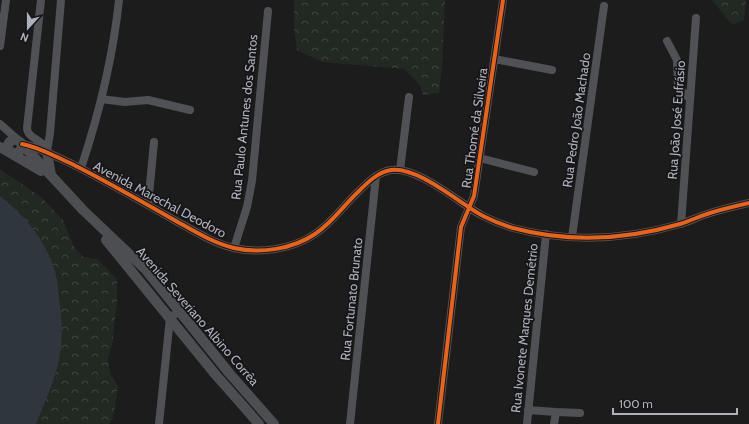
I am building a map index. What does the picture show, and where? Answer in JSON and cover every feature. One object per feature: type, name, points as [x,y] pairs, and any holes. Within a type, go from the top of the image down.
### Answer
[{"type":"main road","name":"Avenida Marechal Deodoro","points":[[0,138],[17,141]]},
{"type":"main road","points":[[0,147],[11,153],[20,152],[17,141]]},
{"type":"main road","name":"Avenida Severiano Albino Corrêa","points":[[17,141],[83,210],[139,264],[242,388],[274,424]]},
{"type":"main road","points":[[47,152],[52,177]]},
{"type":"main road","name":"Avenida Severiano Albino Corrêa","points":[[11,153],[52,177]]},
{"type":"main road","name":"Avenida Severiano Albino Corrêa","points":[[83,210],[233,395],[259,424]]},
{"type":"main road","points":[[233,395],[242,388]]},
{"type":"street","points":[[0,46],[6,0]]},
{"type":"street","points":[[41,0],[27,128],[30,135],[43,143],[47,152]]},
{"type":"street","points":[[47,152],[62,0]]},
{"type":"street","points":[[80,168],[92,136],[102,99],[115,34],[119,0]]},
{"type":"street","name":"Rua Thomé da Silveira","points":[[438,424],[461,227],[474,196],[503,0]]},
{"type":"street","name":"Rua Pedro João Machado","points":[[572,237],[604,6]]},
{"type":"street","name":"Rua Paulo Antunes dos Santos","points":[[234,248],[252,181],[268,11]]},
{"type":"street","name":"Rua João José Eufrásio","points":[[681,224],[696,18]]},
{"type":"street","points":[[667,41],[677,60],[678,87],[690,99]]},
{"type":"street","points":[[494,59],[552,70]]},
{"type":"street","points":[[409,97],[400,170],[422,178],[469,208],[502,224],[546,234],[572,237],[603,238],[629,236],[681,224],[711,212],[749,203]]},
{"type":"street","points":[[102,99],[125,102],[148,100],[190,110]]},
{"type":"street","points":[[0,125],[17,141]]},
{"type":"street","name":"Avenida Marechal Deodoro","points":[[17,141],[47,152],[80,168],[204,236],[234,248],[263,250],[287,246],[304,241],[326,225],[352,197],[376,176],[392,170],[400,170]]},
{"type":"street","points":[[148,205],[154,142]]},
{"type":"street","points":[[480,158],[534,172]]},
{"type":"street","name":"Rua Fortunato Brunato","points":[[350,424],[376,176]]},
{"type":"street","name":"Rua Ivonete Marques Demétrio","points":[[527,424],[546,234]]},
{"type":"street","points":[[159,424],[170,318],[179,311]]},
{"type":"street","points":[[528,410],[580,413]]},
{"type":"street","points":[[554,424],[556,412]]},
{"type":"green space","points":[[294,0],[445,0],[442,66],[439,93],[423,95],[420,85],[404,69],[322,62],[297,50],[294,28]]},
{"type":"green space","points":[[712,0],[746,0],[744,20],[732,25]]},
{"type":"green space","points":[[0,169],[42,198],[63,220],[74,247],[83,257],[97,259],[117,279],[117,303],[112,345],[108,359],[110,373],[118,386],[114,414],[110,424],[36,424],[53,382],[62,343],[62,323],[58,284],[53,265],[44,245],[24,219],[0,196]]},
{"type":"shaded area","points":[[0,196],[24,218],[38,236],[49,255],[57,279],[62,323],[61,349],[53,382],[36,424],[0,424]]},
{"type":"cycle path","points":[[438,424],[461,227],[474,196],[503,0]]},
{"type":"cycle path","points":[[22,144],[40,149],[70,163],[211,240],[226,246],[244,250],[276,249],[287,247],[306,239],[327,225],[369,181],[377,175],[391,170],[402,170],[414,174],[438,187],[483,216],[498,223],[534,233],[576,238],[618,236],[659,229],[680,224],[710,213],[749,203]]}]
